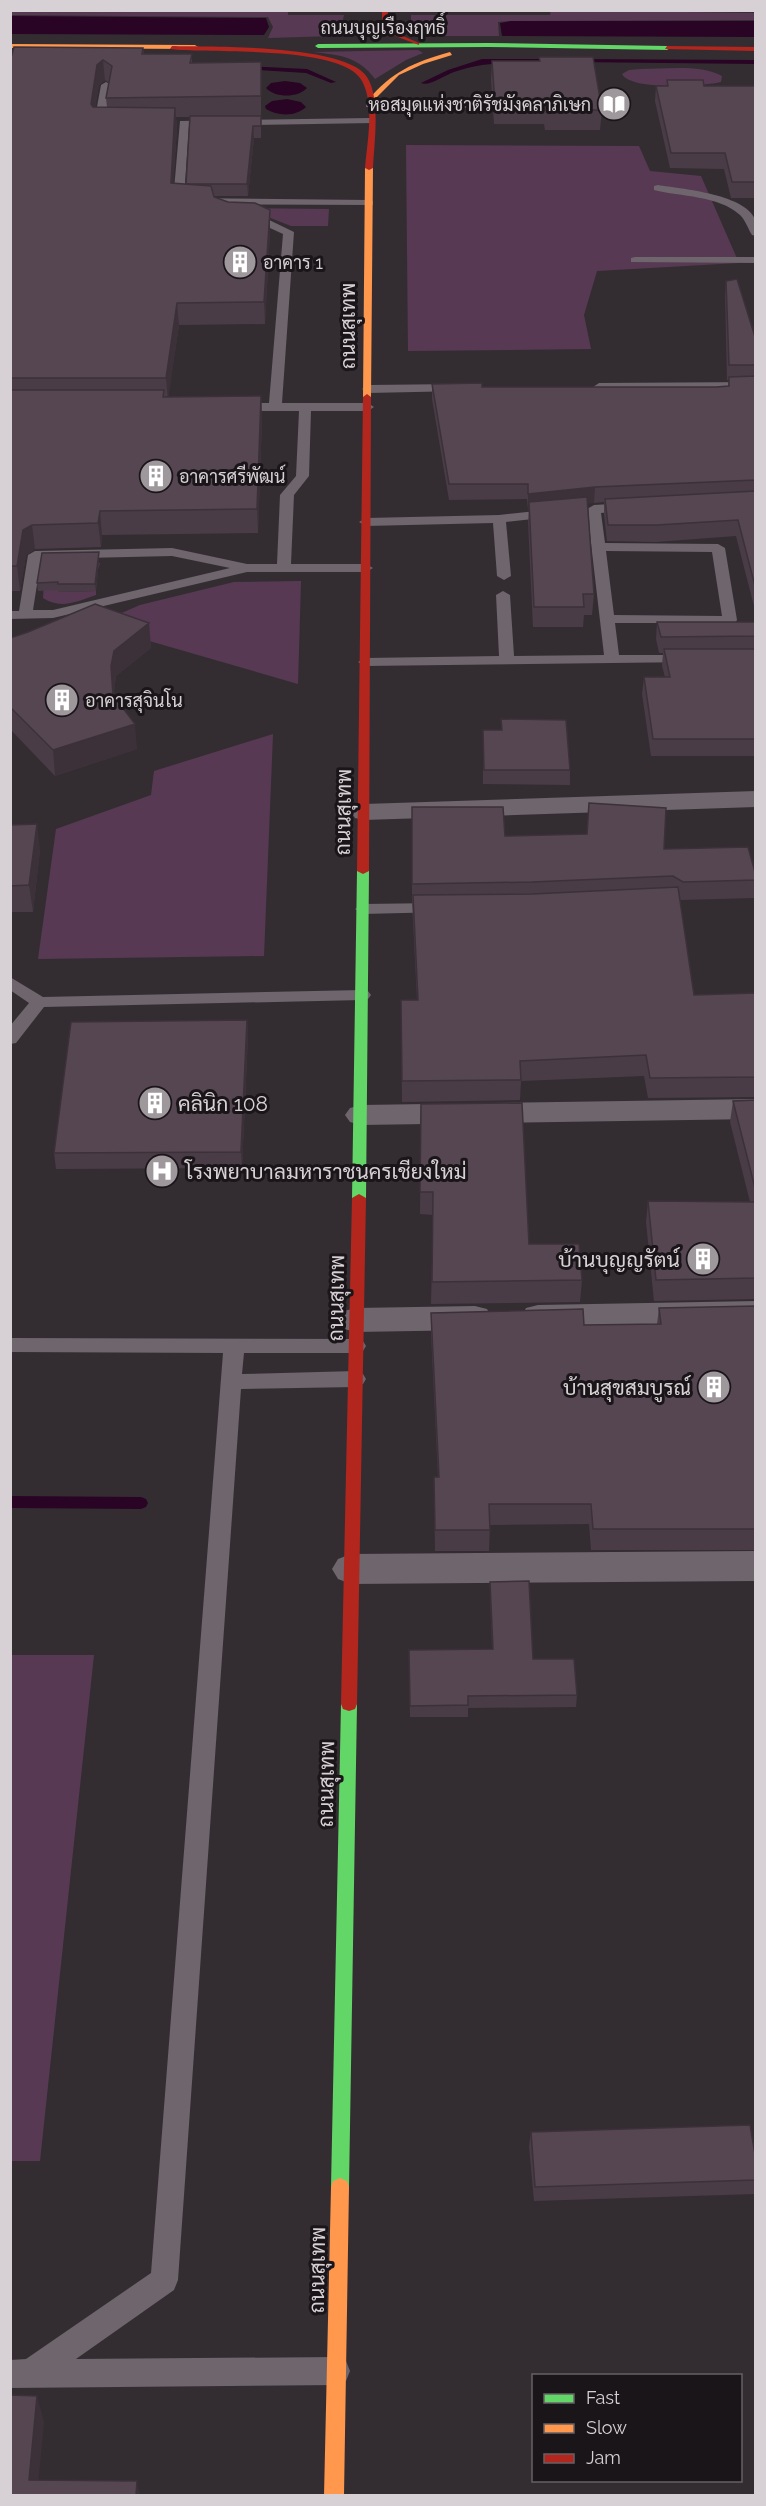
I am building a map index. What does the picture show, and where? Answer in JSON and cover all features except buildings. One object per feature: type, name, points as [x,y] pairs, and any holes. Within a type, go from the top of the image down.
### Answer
[{"type":"main road","points":[[385,10],[384,30],[417,44]]},
{"type":"main road","points":[[341,45],[355,41],[361,35],[362,29]]},
{"type":"main road","name":"ถนนบุญเรืองฤทธิ์","points":[[10,46],[172,48],[417,44],[756,49]]},
{"type":"main road","name":"ถนนสุเทพ","points":[[172,48],[297,54],[350,64],[364,75],[370,103],[361,1115],[334,2496]]},
{"type":"main road","points":[[370,103],[397,74],[440,57],[483,50],[568,48]]},
{"type":"street","points":[[364,812],[756,798]]},
{"type":"street","points":[[361,1115],[756,1109]]},
{"type":"street","points":[[356,1333],[756,1313]]},
{"type":"street","points":[[351,1569],[756,1566]]},
{"type":"lane","points":[[106,85],[99,123],[121,123]]},
{"type":"lane","points":[[370,103],[465,105]]},
{"type":"lane","points":[[275,407],[289,232],[259,219],[178,201],[185,131],[179,123],[370,121]]},
{"type":"lane","points":[[658,188],[719,201],[740,209],[752,223],[756,233]]},
{"type":"lane","points":[[223,211],[369,203]]},
{"type":"lane","points":[[635,260],[756,260]]},
{"type":"lane","points":[[581,387],[756,387]]},
{"type":"lane","points":[[368,389],[476,388]]},
{"type":"lane","points":[[218,407],[368,407]]},
{"type":"lane","points":[[284,568],[287,495],[302,476],[305,407]]},
{"type":"lane","points":[[366,522],[499,519],[582,510],[640,507]]},
{"type":"lane","points":[[582,510],[598,547],[612,660]]},
{"type":"lane","points":[[499,519],[504,576]]},
{"type":"lane","points":[[598,547],[718,548],[730,620],[607,619]]},
{"type":"lane","points":[[247,568],[172,552],[35,555],[25,581],[18,615],[53,614],[247,568],[366,568]]},
{"type":"lane","points":[[503,595],[507,661]]},
{"type":"lane","points":[[366,662],[708,659]]},
{"type":"lane","points":[[363,909],[454,908]]},
{"type":"lane","points":[[10,982],[21,992],[39,1002],[362,995]]},
{"type":"lane","points":[[10,1038],[39,1002]]},
{"type":"lane","points":[[10,1345],[234,1346],[356,1333]]},
{"type":"lane","points":[[20,2374],[164,2280],[234,1346]]},
{"type":"lane","points":[[232,1382],[356,1379]]},
{"type":"lane","points":[[20,2374],[336,2371]]},
{"type":"shaded area","points":[[11,10],[288,10],[288,15],[344,15],[340,32],[334,36],[268,38],[273,27],[268,17],[11,15]]},
{"type":"shaded area","points":[[551,10],[755,13],[756,20],[509,21],[498,22],[499,36],[427,36],[414,33],[411,28],[411,15],[550,15]]},
{"type":"shaded area","points":[[11,16],[266,18],[269,27],[264,35],[11,34]]},
{"type":"shaded area","points":[[511,21],[755,21],[755,37],[502,36],[500,23]]},
{"type":"shaded area","points":[[418,50],[423,53],[406,60],[375,79],[369,71],[355,61],[313,52]]},
{"type":"shaded area","points":[[671,68],[713,72],[722,76],[721,82],[700,85],[653,85],[639,83],[622,74],[629,70]]},
{"type":"shaded area","points":[[285,81],[300,83],[307,88],[298,94],[286,96],[275,94],[266,88],[271,83]]},
{"type":"shaded area","points":[[287,99],[301,102],[306,107],[297,113],[286,114],[266,109],[265,106],[272,101]]},
{"type":"shaded area","points":[[406,145],[639,146],[650,171],[701,176],[739,263],[597,271],[584,315],[591,349],[408,351]]},
{"type":"shaded area","points":[[228,208],[329,209],[328,226],[291,226],[268,217]]},
{"type":"shaded area","points":[[65,563],[100,563],[98,569],[61,569],[58,592],[96,591],[96,595],[63,604],[50,602],[43,598],[45,570]]},
{"type":"shaded area","points":[[301,581],[298,684],[94,625],[140,605],[234,582]]},
{"type":"shaded area","points":[[273,734],[264,956],[38,959],[56,829],[151,795],[154,771]]},
{"type":"shaded area","points":[[11,1655],[94,1655],[40,2161],[11,2161]]},
{"type":"waterway","points":[[424,83],[450,71],[482,61],[556,61]]},
{"type":"waterway","points":[[575,61],[756,62]]},
{"type":"waterway","points":[[243,67],[307,71],[333,82]]},
{"type":"waterway","points":[[10,1502],[141,1503]]},
{"type":"traffic: fast","points":[[318,46],[488,45],[667,48]]},
{"type":"traffic: fast","points":[[359,1198],[363,871]]},
{"type":"traffic: fast","points":[[340,2187],[349,1704]]},
{"type":"traffic: slow","points":[[10,46],[195,47]]},
{"type":"traffic: slow","points":[[370,101],[397,74],[421,63],[450,54]]},
{"type":"traffic: slow","points":[[367,397],[369,168]]},
{"type":"traffic: slow","points":[[334,2496],[340,2187]]},
{"type":"traffic: jam","points":[[385,10],[384,30],[417,44]]},
{"type":"traffic: jam","points":[[172,48],[306,55],[353,67],[364,77],[370,97],[369,168]]},
{"type":"traffic: jam","points":[[667,48],[756,49]]},
{"type":"traffic: jam","points":[[363,871],[367,397]]},
{"type":"traffic: jam","points":[[349,1704],[359,1198]]},
{"type":"place","name":"หอสมุดแห่งชาติรัชมังคลาภิเษก","points":[[614,104]]},
{"type":"place","name":"อาคาร 1","points":[[240,262]]},
{"type":"place","name":"อาคารศรีพัฒน์","points":[[156,476]]},
{"type":"place","name":"อาคารสุจินโน","points":[[62,700]]},
{"type":"place","name":"คลินิก 108","points":[[155,1103]]},
{"type":"place","name":"โรงพยาบาลมหาราชนครเชียงใหม่","points":[[162,1171]]},
{"type":"place","name":"บ้านบุญญรัตน์","points":[[703,1259]]},
{"type":"place","name":"บ้านสุขสมบูรณ์","points":[[714,1387]]}]
